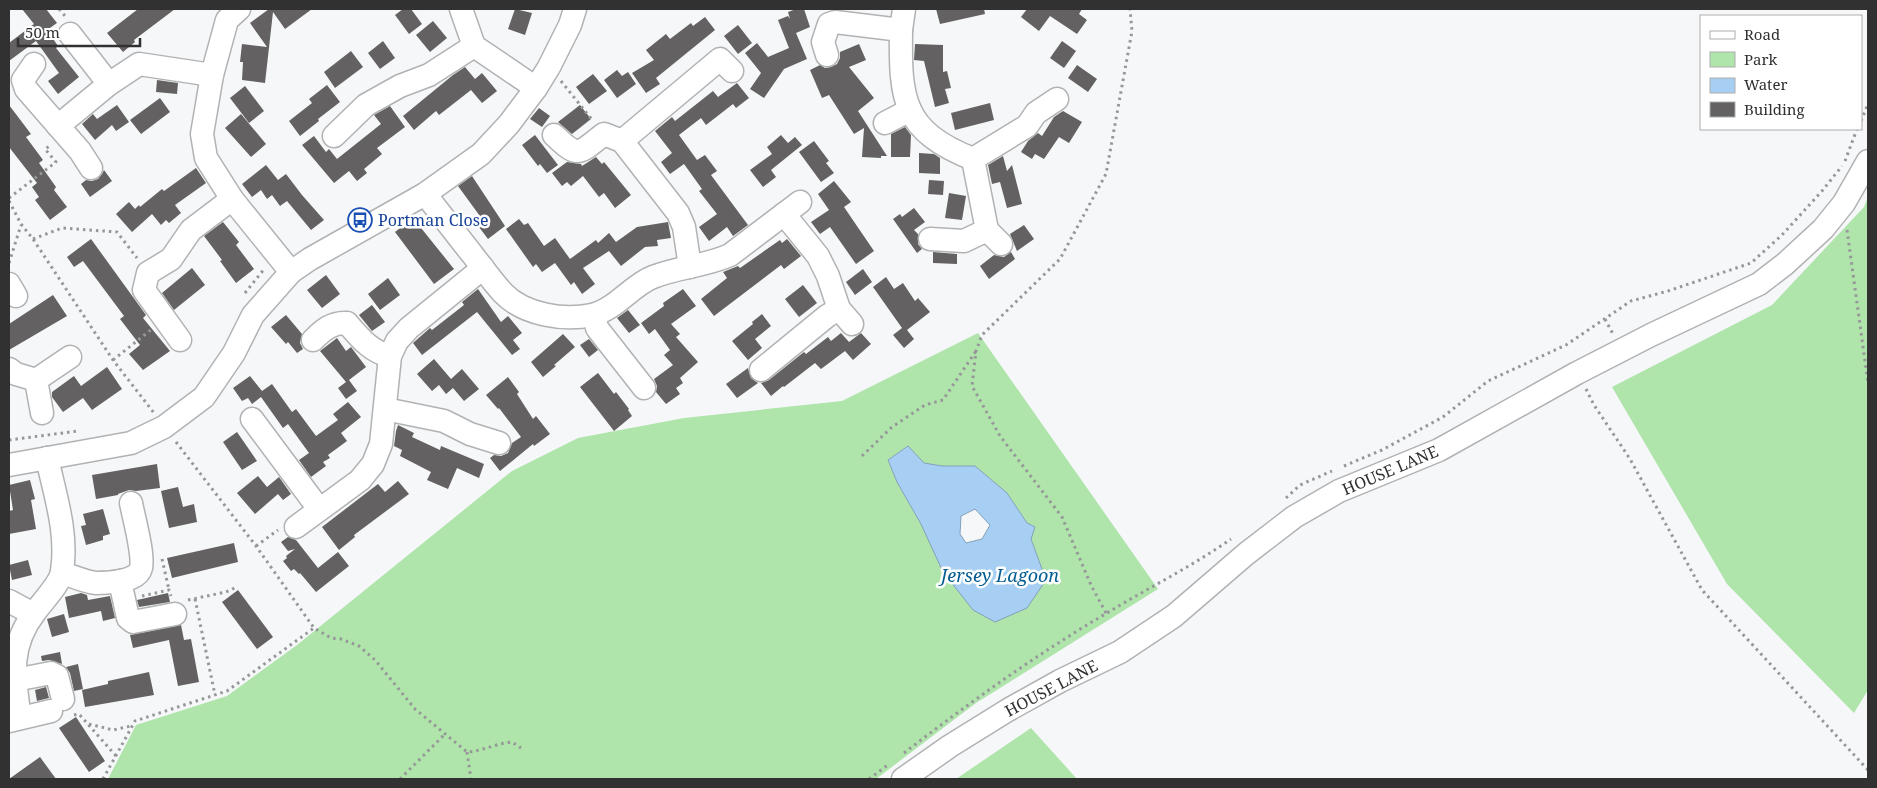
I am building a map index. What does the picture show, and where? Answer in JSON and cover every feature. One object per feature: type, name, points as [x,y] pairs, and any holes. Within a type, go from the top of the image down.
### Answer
[{"type":"street","points":[[239,9],[227,20],[212,75],[202,134],[206,158],[232,199],[285,265]]},
{"type":"street","points":[[461,9],[474,46],[536,88]]},
{"type":"street","points":[[9,465],[131,443],[155,417],[204,397],[234,353],[253,315],[285,265],[310,259],[425,194],[481,154],[509,124],[536,88],[570,25],[575,9]]},
{"type":"street","points":[[827,55],[823,42],[829,24],[834,22],[902,19],[900,71],[903,92],[910,110],[922,129],[937,142],[950,150],[973,159]]},
{"type":"street","points":[[70,34],[109,84]]},
{"type":"street","points":[[334,136],[366,105],[400,86],[429,75],[474,46]]},
{"type":"street","points":[[554,135],[569,150],[575,152],[583,151],[613,138],[720,59],[732,71]]},
{"type":"street","points":[[34,64],[23,80],[26,89],[80,151],[91,168]]},
{"type":"street","points":[[61,130],[109,84],[139,64],[212,75]]},
{"type":"street","points":[[973,159],[1027,126],[1036,113],[1057,99]]},
{"type":"street","points":[[885,123],[910,110]]},
{"type":"street","points":[[613,138],[678,213],[684,227],[690,267]]},
{"type":"street","points":[[930,239],[964,241],[994,237],[973,159]]},
{"type":"street","name":"HOUSE LANE","points":[[897,771],[950,746],[1060,681],[1120,652],[1174,616],[1246,554],[1294,517],[1339,490],[1439,450],[1651,335],[1759,284],[1785,264],[1823,229],[1844,203],[1868,161]]},
{"type":"street","points":[[425,194],[504,295],[527,309],[565,318],[594,315],[620,300],[635,287],[653,276],[717,261],[730,255],[792,208],[828,276],[845,316],[827,316],[761,370]]},
{"type":"street","points":[[180,340],[144,290],[148,274],[171,259],[191,230],[232,199]]},
{"type":"street","points":[[296,527],[360,480],[373,464],[381,444],[390,356],[398,341],[410,328],[483,268]]},
{"type":"street","points":[[594,315],[597,328],[644,388]]},
{"type":"street","points":[[317,329],[338,322],[347,323],[368,346],[379,354],[390,356]]},
{"type":"street","points":[[36,380],[70,357]]},
{"type":"street","points":[[9,369],[16,374],[36,380]]},
{"type":"street","points":[[36,380],[42,414]]},
{"type":"street","points":[[385,409],[444,420],[470,434],[499,443]]},
{"type":"street","points":[[252,419],[319,509]]},
{"type":"street","points":[[12,673],[51,674],[57,676],[57,705],[15,719],[12,673],[19,640],[33,614],[62,573],[64,532],[48,458]]},
{"type":"street","points":[[62,573],[94,583],[120,581],[136,575],[141,569],[141,556],[131,503]]},
{"type":"street","points":[[120,581],[128,618],[133,622],[177,608]]},
{"type":"street","points":[[9,601],[33,614]]},
{"type":"path","points":[[862,456],[892,427],[925,405],[942,400],[976,351],[982,336],[1060,259],[1106,174],[1132,31],[1130,9]]},
{"type":"path","points":[[549,67],[613,138]]},
{"type":"path","points":[[1862,119],[1868,104]]},
{"type":"path","points":[[61,130],[45,149],[56,162],[9,200],[21,224],[33,239],[113,360],[155,417],[256,546],[314,628],[331,638],[341,639],[359,646],[375,660],[415,709],[444,735],[467,752],[477,751],[499,743],[512,742],[521,748]]},
{"type":"path","points":[[1286,498],[1300,485],[1382,450],[1443,417],[1488,381],[1566,345],[1631,301],[1751,263],[1782,235],[1822,191],[1844,163],[1858,130]]},
{"type":"path","points":[[1844,203],[1868,382]]},
{"type":"path","points":[[9,263],[21,224]]},
{"type":"path","points":[[33,239],[62,228],[117,232],[148,274]]},
{"type":"path","points":[[242,297],[269,264],[285,265]]},
{"type":"path","points":[[113,360],[165,318]]},
{"type":"path","points":[[976,351],[972,386],[1000,436],[1062,517],[1091,585],[1106,613]]},
{"type":"path","points":[[1578,373],[1594,405],[1630,459],[1702,590],[1868,770]]},
{"type":"path","points":[[9,440],[80,431]]},
{"type":"path","points":[[256,546],[282,527],[296,527]]},
{"type":"path","points":[[899,756],[974,699],[1106,613],[1199,561],[1231,539]]},
{"type":"path","points":[[177,608],[195,599],[226,592],[237,587]]},
{"type":"path","points":[[195,599],[215,695]]},
{"type":"path","points":[[103,779],[135,721],[227,691],[314,628]]},
{"type":"path","points":[[57,705],[61,718],[79,714],[116,756]]},
{"type":"path","points":[[88,723],[113,730],[132,726]]},
{"type":"path","points":[[400,779],[444,735]]},
{"type":"path","points":[[467,752],[471,779]]},
{"type":"path","points":[[869,779],[897,771]]},
{"type":"green space","points":[[1868,197],[1868,690],[1854,713],[1727,584],[1612,387],[1772,305],[1864,207]]},
{"type":"green space","points":[[978,333],[1158,589],[976,703],[876,779],[108,779],[136,725],[227,696],[297,645],[512,471],[578,438],[684,418],[842,401]],"holes":[[[908,446],[924,463],[942,466],[975,466],[1007,493],[1027,523],[1046,580],[921,524],[897,482],[888,460]]]},
{"type":"green space","points":[[1031,728],[1077,779],[956,779]]},
{"type":"water","name":"Jersey Lagoon","points":[[908,446],[924,463],[942,466],[975,466],[1007,493],[1027,523],[1035,527],[1031,539],[1046,580],[1027,608],[995,622],[973,610],[943,572],[921,524],[897,482],[888,460]],"holes":[[[975,509],[990,525],[982,539],[966,543],[960,534],[961,516]]]},
{"type":"building","points":[[22,9],[46,9],[57,23],[47,30],[58,46],[56,48],[79,77],[58,94],[48,81],[59,73],[36,41],[9,61],[9,43],[34,24]]},
{"type":"building","points":[[138,9],[175,9],[134,40],[135,42],[123,52],[107,33]]},
{"type":"building","points":[[269,9],[312,9],[285,29],[273,12],[265,83],[242,80],[243,62],[240,62],[242,44],[267,47],[250,23]]},
{"type":"building","points":[[403,9],[411,9],[422,24],[409,34],[395,15]]},
{"type":"building","points":[[515,9],[532,13],[525,35],[508,29]]},
{"type":"building","points":[[804,9],[810,27],[796,33],[807,59],[784,69],[764,98],[750,89],[761,73],[745,53],[757,43],[768,57],[789,48],[778,20],[788,16],[790,19],[788,12]]},
{"type":"building","points":[[936,9],[984,9],[985,14],[940,24]]},
{"type":"building","points":[[1027,9],[1082,9],[1079,14],[1087,20],[1077,34],[1050,16],[1039,31],[1021,17]]},
{"type":"building","points":[[705,17],[715,30],[656,78],[660,84],[646,93],[632,73],[654,60],[646,50],[666,34],[670,39],[691,23],[693,26]]},
{"type":"building","points":[[433,21],[447,38],[430,52],[416,35]]},
{"type":"building","points":[[738,25],[752,43],[738,54],[724,36]]},
{"type":"building","points":[[383,41],[395,58],[380,69],[368,53]]},
{"type":"building","points":[[1062,41],[1076,51],[1064,68],[1050,58]]},
{"type":"building","points":[[859,44],[866,60],[849,67],[874,98],[858,111],[887,156],[881,156],[881,158],[862,157],[864,128],[854,134],[829,95],[822,98],[810,70],[820,65],[825,68],[837,64],[840,52]]},
{"type":"building","points":[[915,44],[943,45],[943,72],[947,71],[951,88],[945,89],[949,103],[935,107],[924,61],[914,60]]},
{"type":"building","points":[[351,51],[363,67],[335,88],[324,72]]},
{"type":"building","points":[[1077,65],[1097,79],[1088,92],[1068,78]]},
{"type":"building","points":[[465,67],[475,79],[482,73],[497,91],[482,103],[471,90],[439,115],[436,111],[414,130],[403,116]]},
{"type":"building","points":[[617,70],[622,76],[628,72],[636,84],[617,98],[604,80]]},
{"type":"building","points":[[593,74],[607,91],[589,104],[576,87]]},
{"type":"building","points":[[157,80],[178,83],[177,94],[156,92]]},
{"type":"building","points":[[737,83],[749,98],[736,108],[733,104],[706,125],[701,118],[679,135],[697,160],[705,155],[717,171],[711,175],[748,225],[733,236],[727,227],[709,241],[699,227],[717,214],[699,191],[702,189],[684,164],[670,174],[661,162],[672,153],[655,131],[672,117],[675,121],[713,91],[718,97]]},
{"type":"building","points":[[327,85],[340,102],[300,136],[289,121],[312,103],[309,99]]},
{"type":"building","points":[[245,86],[264,111],[249,123],[230,98]]},
{"type":"building","points":[[160,98],[170,112],[141,134],[130,120]]},
{"type":"building","points":[[990,103],[994,120],[955,130],[951,113]]},
{"type":"building","points":[[9,105],[31,134],[26,137],[43,160],[39,163],[56,187],[54,190],[67,207],[50,220],[35,200],[39,197],[32,187],[37,183],[9,147]]},
{"type":"building","points":[[117,105],[129,122],[116,131],[112,125],[95,140],[82,124],[93,114],[97,119]]},
{"type":"building","points":[[580,105],[591,119],[572,134],[558,122]]},
{"type":"building","points":[[390,106],[405,127],[377,148],[382,154],[364,169],[367,173],[357,181],[349,171],[334,183],[302,145],[314,136],[326,152],[329,149],[337,159],[381,124],[374,115]]},
{"type":"building","points":[[539,108],[550,116],[542,127],[530,119]]},
{"type":"building","points":[[1063,111],[1082,122],[1069,143],[1059,137],[1044,159],[1035,154],[1032,159],[1021,152],[1028,141],[1038,133],[1042,136],[1054,117]]},
{"type":"building","points":[[241,114],[266,144],[251,157],[225,128]]},
{"type":"building","points":[[905,127],[911,135],[910,157],[891,157],[891,134]]},
{"type":"building","points":[[535,135],[558,165],[547,173],[540,164],[538,166],[522,145]]},
{"type":"building","points":[[781,135],[788,143],[795,137],[802,145],[771,170],[776,177],[763,187],[750,170],[772,154],[767,147]]},
{"type":"building","points":[[814,141],[829,161],[826,163],[834,173],[821,182],[799,152]]},
{"type":"building","points":[[919,153],[934,154],[940,158],[940,174],[919,173]]},
{"type":"building","points":[[1003,156],[1007,171],[1012,165],[1022,204],[1007,208],[1000,182],[992,184],[988,165]]},
{"type":"building","points":[[596,157],[602,164],[604,162],[631,195],[615,208],[604,193],[599,197],[583,176],[571,186],[567,182],[562,186],[552,173],[567,162],[581,164],[582,166]]},
{"type":"building","points":[[266,165],[278,180],[286,174],[324,220],[311,230],[287,201],[280,206],[272,195],[267,199],[261,190],[252,197],[242,184]]},
{"type":"building","points":[[196,168],[206,183],[175,205],[181,213],[169,223],[166,220],[161,225],[152,214],[132,232],[116,214],[129,202],[135,209],[139,205],[140,207],[162,189],[164,191]]},
{"type":"building","points":[[104,170],[112,181],[90,197],[81,184],[86,180],[98,179]]},
{"type":"building","points":[[472,176],[505,226],[488,239],[479,227],[485,223],[458,186]]},
{"type":"building","points":[[929,180],[944,181],[943,195],[928,194]]},
{"type":"building","points":[[834,181],[851,202],[844,207],[874,251],[856,264],[830,227],[820,234],[811,222],[829,210],[818,194]]},
{"type":"building","points":[[949,193],[966,196],[962,220],[945,218]]},
{"type":"building","points":[[914,208],[925,222],[914,230],[918,234],[918,244],[922,249],[917,253],[893,219],[900,214],[902,217]]},
{"type":"building","points":[[413,218],[454,269],[434,284],[395,232]]},
{"type":"building","points":[[519,219],[524,225],[528,223],[544,246],[555,238],[570,259],[596,240],[598,243],[609,233],[616,242],[637,227],[668,222],[671,238],[657,240],[658,246],[645,247],[621,266],[609,251],[583,268],[595,284],[582,294],[574,282],[571,285],[555,263],[542,272],[536,264],[533,267],[506,229]]},
{"type":"building","points":[[223,222],[239,242],[236,245],[254,269],[236,283],[204,236]]},
{"type":"building","points":[[1024,225],[1034,239],[1017,251],[1010,234]]},
{"type":"building","points":[[91,239],[146,315],[143,318],[170,351],[143,370],[129,354],[140,345],[120,319],[124,316],[83,261],[74,267],[67,257]]},
{"type":"building","points":[[787,239],[801,256],[784,269],[781,265],[714,316],[701,299],[727,278],[723,272],[738,266],[740,268],[780,240],[782,243]]},
{"type":"building","points":[[933,252],[957,254],[957,264],[933,263]]},
{"type":"building","points":[[1011,252],[1015,259],[989,279],[980,266],[994,255],[1004,257]]},
{"type":"building","points":[[192,268],[205,285],[174,310],[162,293]]},
{"type":"building","points":[[863,269],[872,282],[855,295],[846,282]]},
{"type":"building","points":[[326,275],[340,294],[322,308],[307,290]]},
{"type":"building","points":[[886,277],[894,289],[903,283],[915,301],[918,298],[930,312],[907,330],[914,339],[904,348],[893,335],[902,328],[873,287]]},
{"type":"building","points":[[388,278],[400,295],[380,310],[368,294]]},
{"type":"building","points":[[803,285],[817,303],[799,317],[785,299]]},
{"type":"building","points":[[478,289],[501,322],[508,316],[522,333],[513,340],[520,349],[512,355],[477,312],[422,355],[413,343],[430,328],[432,330],[464,305],[462,302]]},
{"type":"building","points":[[683,289],[696,306],[671,324],[680,334],[676,337],[698,362],[680,378],[683,383],[676,388],[680,394],[666,404],[656,392],[657,386],[654,379],[673,365],[664,355],[670,350],[655,329],[649,334],[641,323],[664,306],[663,303]]},
{"type":"building","points":[[53,295],[67,316],[9,350],[9,324]]},
{"type":"building","points":[[372,305],[385,322],[372,331],[359,315]]},
{"type":"building","points":[[628,310],[640,325],[629,333],[617,318]]},
{"type":"building","points":[[762,314],[771,326],[755,339],[762,348],[748,360],[732,341]]},
{"type":"building","points":[[286,315],[302,334],[300,343],[303,349],[297,353],[271,327]]},
{"type":"building","points":[[841,333],[849,342],[861,333],[871,344],[853,360],[845,351],[821,369],[815,363],[771,396],[761,383],[769,380],[804,352],[806,354],[828,337],[831,341]]},
{"type":"building","points":[[563,334],[575,347],[543,377],[531,362]]},
{"type":"building","points":[[337,338],[346,351],[351,347],[366,367],[349,380],[357,391],[346,399],[338,388],[346,382],[320,351]]},
{"type":"building","points":[[589,339],[598,350],[589,357],[580,345]]},
{"type":"building","points":[[434,359],[451,379],[462,369],[479,389],[464,401],[453,388],[446,394],[439,385],[432,391],[417,374]]},
{"type":"building","points":[[107,367],[122,389],[92,410],[83,398],[63,412],[52,397],[52,392],[74,376],[81,386]]},
{"type":"building","points":[[748,368],[751,378],[758,383],[737,398],[726,384]]},
{"type":"building","points":[[598,373],[614,394],[616,392],[632,416],[614,431],[580,387]]},
{"type":"building","points":[[250,376],[262,391],[272,384],[292,412],[296,409],[316,436],[338,420],[333,414],[348,402],[361,417],[341,433],[347,441],[328,455],[330,458],[323,462],[326,466],[311,477],[299,460],[309,453],[288,424],[283,428],[261,397],[252,404],[248,398],[242,401],[233,388]]},
{"type":"building","points":[[508,377],[519,392],[517,394],[533,419],[536,416],[550,434],[534,446],[533,444],[500,471],[490,458],[494,455],[501,456],[508,453],[512,443],[521,437],[499,408],[486,395]]},
{"type":"building","points":[[398,425],[414,433],[412,437],[440,450],[441,446],[484,464],[479,478],[457,468],[448,489],[427,480],[431,472],[400,456],[402,450],[394,446]]},
{"type":"building","points":[[237,432],[257,461],[242,470],[223,442]]},
{"type":"building","points":[[157,464],[160,488],[129,490],[118,495],[96,499],[92,475]]},
{"type":"building","points":[[258,476],[267,487],[279,477],[291,494],[283,500],[278,494],[255,514],[237,493]]},
{"type":"building","points":[[30,480],[35,499],[31,500],[36,529],[9,534],[9,511],[13,510],[9,485]]},
{"type":"building","points":[[398,481],[409,494],[354,535],[355,537],[339,550],[322,527],[378,484],[385,492]]},
{"type":"building","points":[[178,487],[183,507],[194,504],[197,522],[169,528],[161,491]]},
{"type":"building","points":[[103,509],[110,534],[103,536],[103,540],[86,545],[81,526],[86,525],[83,514]]},
{"type":"building","points":[[288,537],[296,540],[318,568],[338,552],[349,566],[316,592],[300,573],[294,569],[291,571],[283,561],[295,549],[288,551],[281,542]]},
{"type":"building","points":[[234,543],[238,562],[172,578],[167,558]]},
{"type":"building","points":[[28,560],[32,575],[12,580],[9,565]]},
{"type":"building","points":[[238,590],[273,637],[257,649],[222,602]]},
{"type":"building","points":[[81,593],[87,595],[88,600],[110,596],[115,618],[103,621],[101,611],[69,618],[65,597]]},
{"type":"building","points":[[168,593],[170,602],[139,607],[137,600]]},
{"type":"building","points":[[64,614],[69,632],[52,637],[47,619]]},
{"type":"building","points":[[181,625],[184,640],[191,639],[199,682],[178,686],[169,640],[133,648],[130,635]]},
{"type":"building","points":[[60,652],[62,664],[49,660],[42,661],[41,656]]},
{"type":"building","points":[[78,664],[83,689],[74,691],[70,673],[66,667]]},
{"type":"building","points":[[149,672],[154,695],[85,707],[82,690],[108,684],[108,681]]},
{"type":"building","points":[[46,687],[49,698],[37,701],[35,690]]},
{"type":"building","points":[[76,717],[105,761],[89,772],[59,728]]},
{"type":"building","points":[[40,757],[56,779],[9,779]]},
{"type":"place","name":"Portman Close","points":[[360,220]]}]
